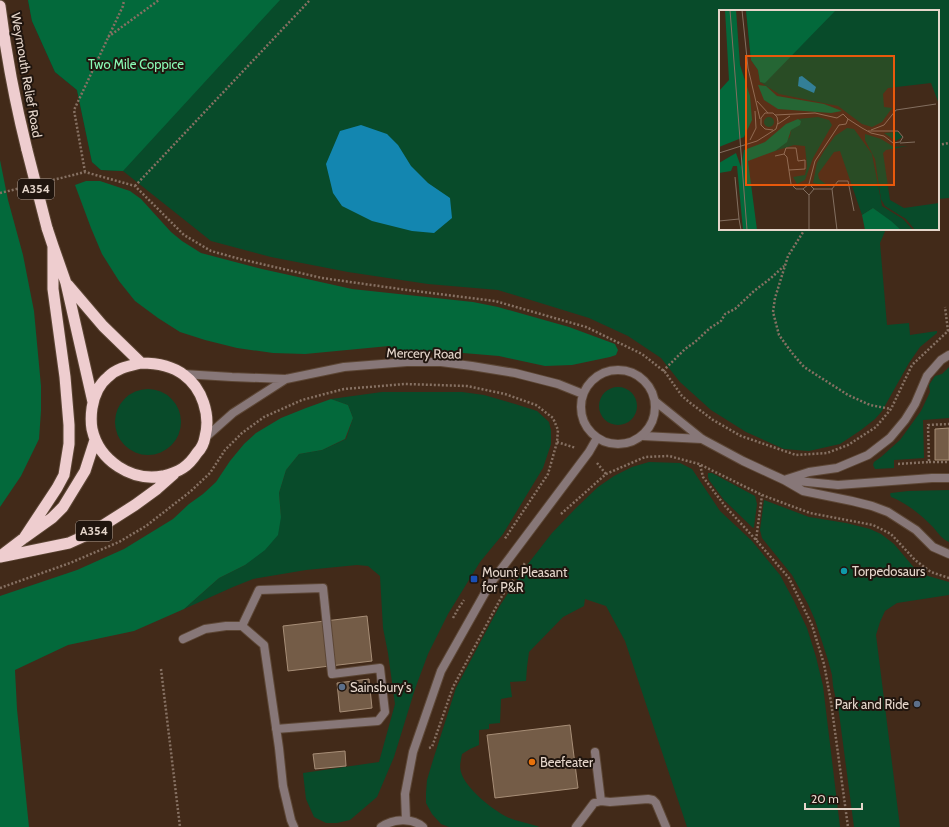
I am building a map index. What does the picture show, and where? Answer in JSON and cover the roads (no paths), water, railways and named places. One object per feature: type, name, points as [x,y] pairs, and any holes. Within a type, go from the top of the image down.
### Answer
[{"type":"highway","name":"Weymouth Relief Road","points":[[0,6],[10,74],[18,115],[53,246]]},
{"type":"highway","name":"A354","points":[[53,246],[66,283],[93,403]]},
{"type":"highway","points":[[24,538],[64,475],[69,444],[65,376],[53,289],[53,246]]},
{"type":"highway","name":"A354","points":[[66,283],[103,326],[141,363]]},
{"type":"highway","name":"A354","points":[[0,557],[69,543],[91,534],[157,490],[174,473],[190,464],[206,437],[206,410],[197,390],[183,374],[170,367],[156,363],[141,363],[124,367],[109,375],[102,382],[96,393],[91,416],[95,440],[102,452],[110,461],[121,469],[136,475],[147,477],[174,473]]},
{"type":"highway","name":"A354","points":[[0,557],[52,518],[63,507],[85,471],[95,440]]},
{"type":"street","points":[[784,480],[809,472],[837,468],[868,454],[890,438],[905,420],[915,404],[927,376],[942,360],[949,356]]},
{"type":"street","name":"Mercery Road","points":[[286,379],[352,367],[407,362],[441,362],[515,373],[558,384],[583,394]]},
{"type":"street","points":[[610,370],[623,370],[634,373],[645,380],[652,390],[656,402],[655,414],[651,426],[643,436],[632,442],[620,445],[608,443],[597,438],[588,429],[582,418],[581,406],[583,394],[589,383],[599,375],[610,370]]},
{"type":"street","points":[[183,374],[232,378],[286,379]]},
{"type":"street","points":[[206,437],[233,413],[286,379]]},
{"type":"street","points":[[656,402],[702,439],[743,461],[784,480],[803,491],[852,501],[888,512],[916,530],[933,547],[949,554]]},
{"type":"street","points":[[643,436],[702,439]]},
{"type":"street","points":[[406,820],[405,794],[413,752],[441,671],[490,584],[589,452],[597,438]]},
{"type":"street","points":[[784,480],[838,485],[949,478]]},
{"type":"street","points":[[242,626],[259,590],[323,588],[332,674],[380,668],[385,712],[378,721],[276,729]]},
{"type":"street","points":[[183,639],[205,629],[226,626],[242,626],[264,645],[284,786],[291,820],[294,827]]},
{"type":"street","points":[[595,752],[601,801]]},
{"type":"street","points":[[576,827],[594,803],[601,801],[610,802],[648,799],[653,800],[659,807],[666,827]]},
{"type":"street","points":[[381,827],[392,821],[406,820],[420,824],[423,827]]},
{"type":"water","points":[[361,125],[387,134],[398,145],[411,166],[428,183],[450,198],[452,218],[434,233],[412,231],[372,221],[342,206],[333,193],[326,164],[340,131]]},
{"type":"place","name":"Torpedosaurs","points":[[844,571]]},
{"type":"place","name":"Mount Pleasant for P&R","points":[[474,579]]},
{"type":"place","name":"Sainsbury's","points":[[342,687]]},
{"type":"place","name":"Park and Ride","points":[[917,704]]},
{"type":"place","name":"Beefeater","points":[[532,762]]},
{"type":"park label","name":"Two Mile Coppice","points":[[136,64]]}]
